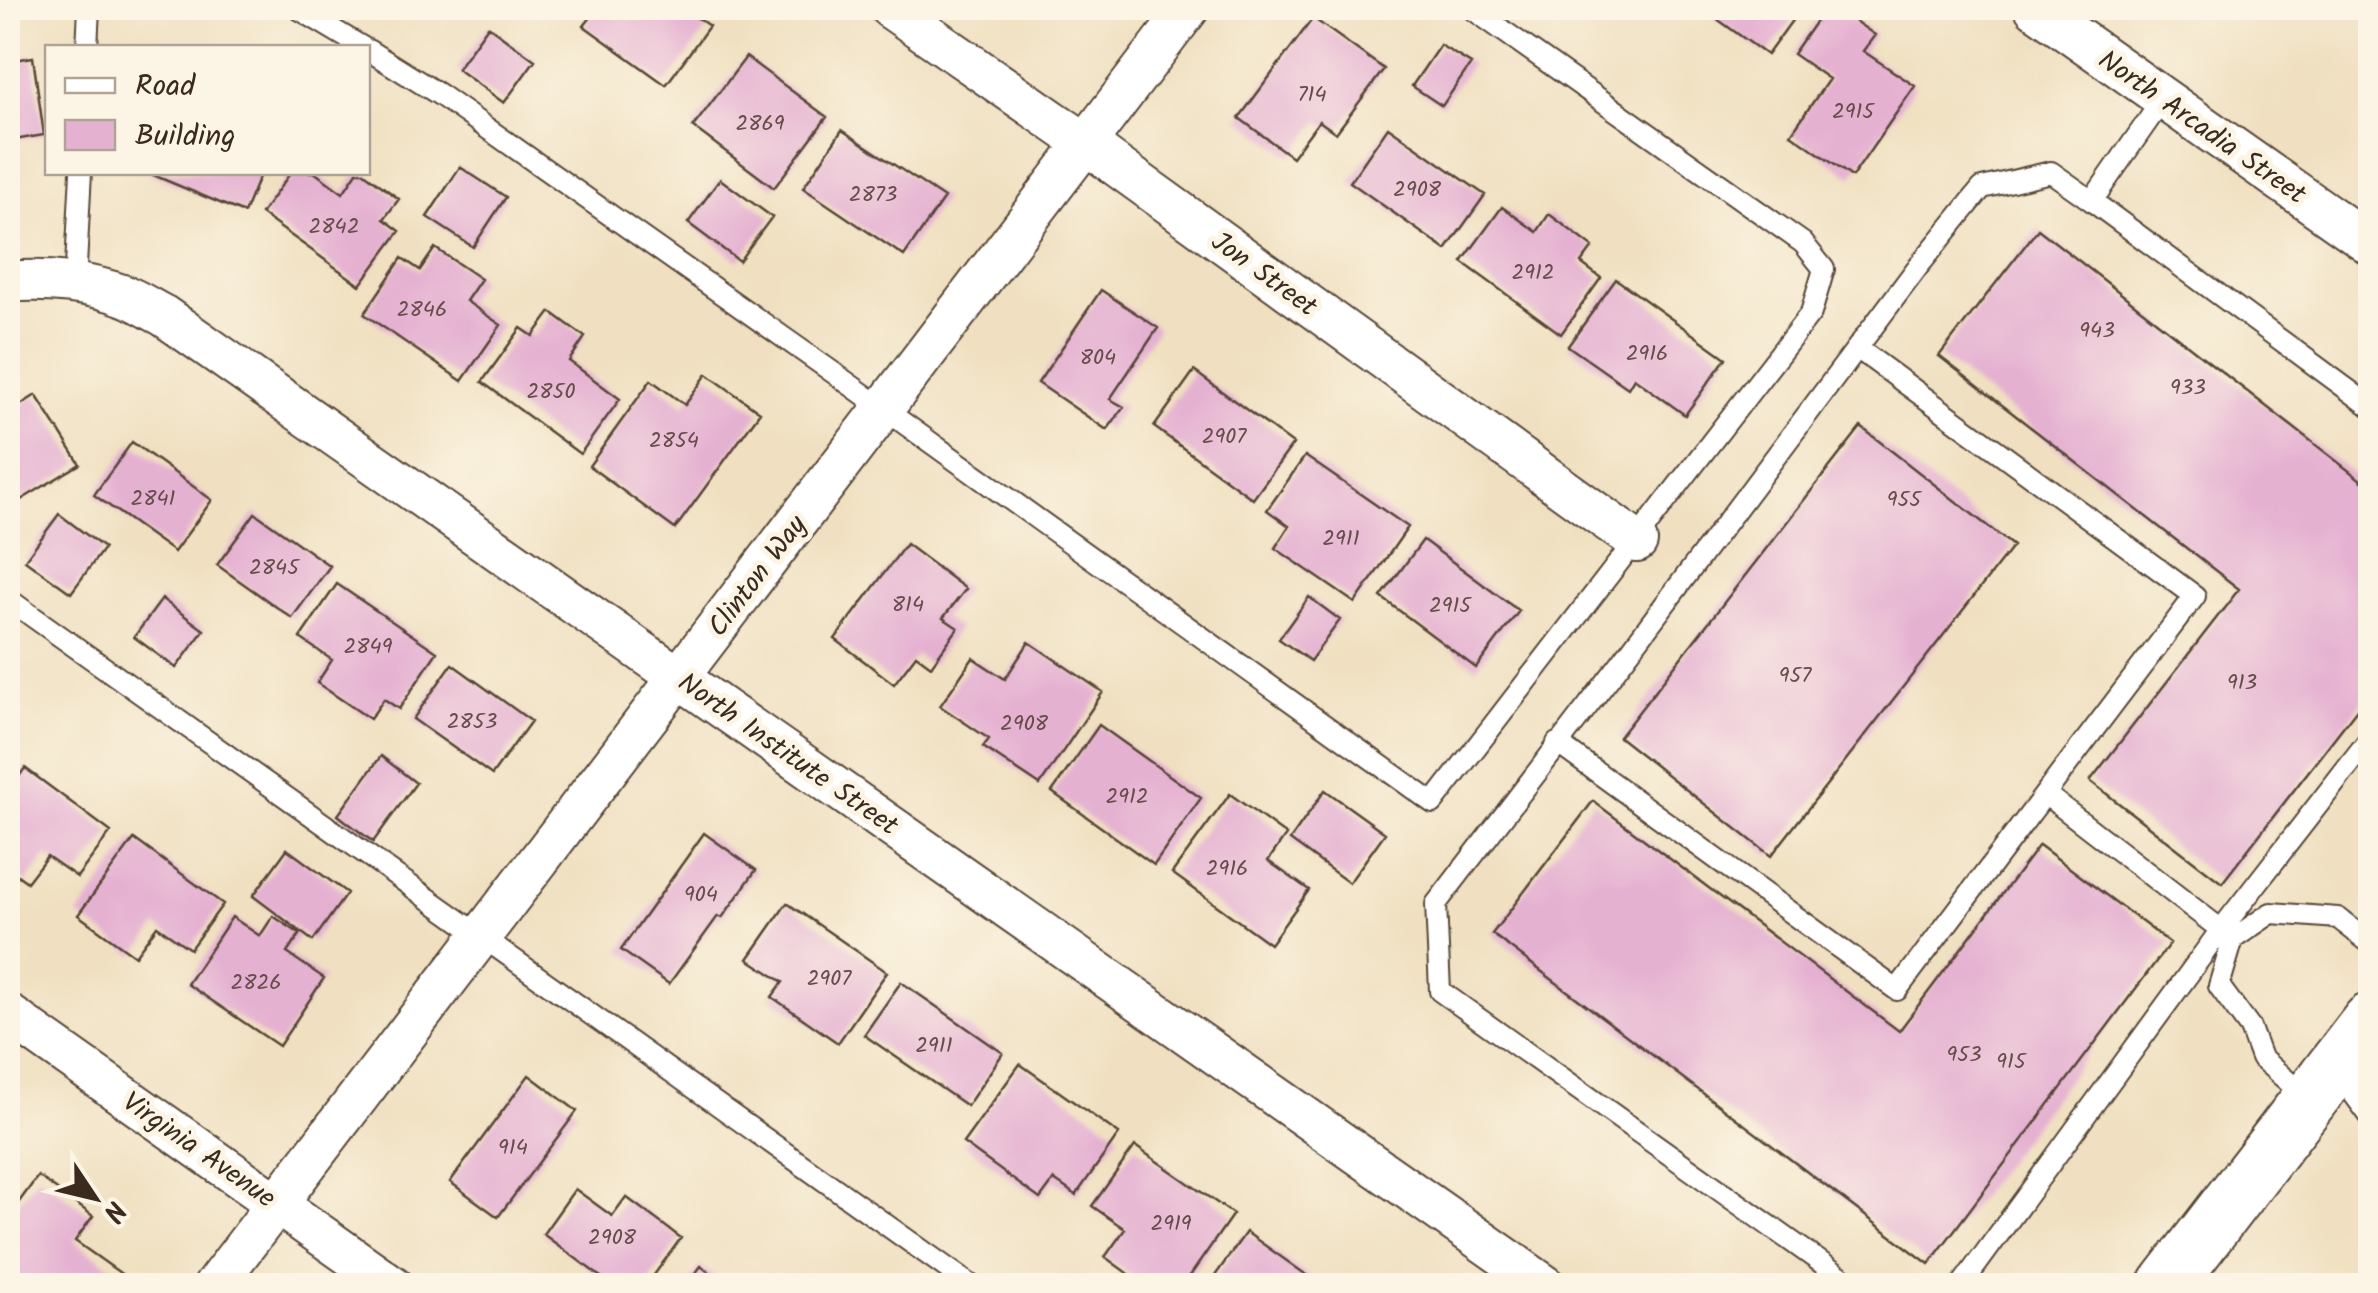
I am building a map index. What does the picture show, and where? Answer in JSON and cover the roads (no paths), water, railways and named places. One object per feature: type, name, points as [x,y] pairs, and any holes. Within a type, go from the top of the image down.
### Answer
[{"type":"main road","points":[[2166,1286],[2370,1021]]},
{"type":"street","name":"Jon Street","points":[[890,8],[1085,143],[1637,542]]},
{"type":"street","name":"Clinton Way","points":[[214,1286],[1189,8]]},
{"type":"street","name":"North Arcadia Street","points":[[2035,8],[2370,244]]},
{"type":"street","name":"North Institute Street","points":[[8,282],[53,282],[126,296],[164,316],[1546,1286]]},
{"type":"street","name":"Virginia Avenue","points":[[8,1014],[393,1286]]},
{"type":"lane","points":[[87,45],[89,8]]},
{"type":"lane","points":[[297,8],[359,45]]},
{"type":"lane","points":[[370,51],[440,95],[883,408],[1433,804],[1811,313],[1824,269],[1804,243],[1471,8]]},
{"type":"lane","points":[[2092,201],[2163,99]]},
{"type":"lane","points":[[1854,1286],[1440,992],[1436,904],[1917,268],[1982,188],[2051,172],[2370,406]]},
{"type":"lane","points":[[75,285],[81,175]]},
{"type":"lane","points":[[1558,743],[1897,990],[2196,596],[1857,348]]},
{"type":"lane","points":[[8,599],[972,1286]]},
{"type":"lane","points":[[1961,1286],[2227,935],[2370,738]]},
{"type":"lane","points":[[2046,794],[2227,935]]},
{"type":"lane","points":[[2227,935],[2271,913],[2338,918],[2370,943]]},
{"type":"lane","points":[[2227,935],[2219,986],[2250,1028],[2261,1058],[2321,1084],[2370,1116]]}]
